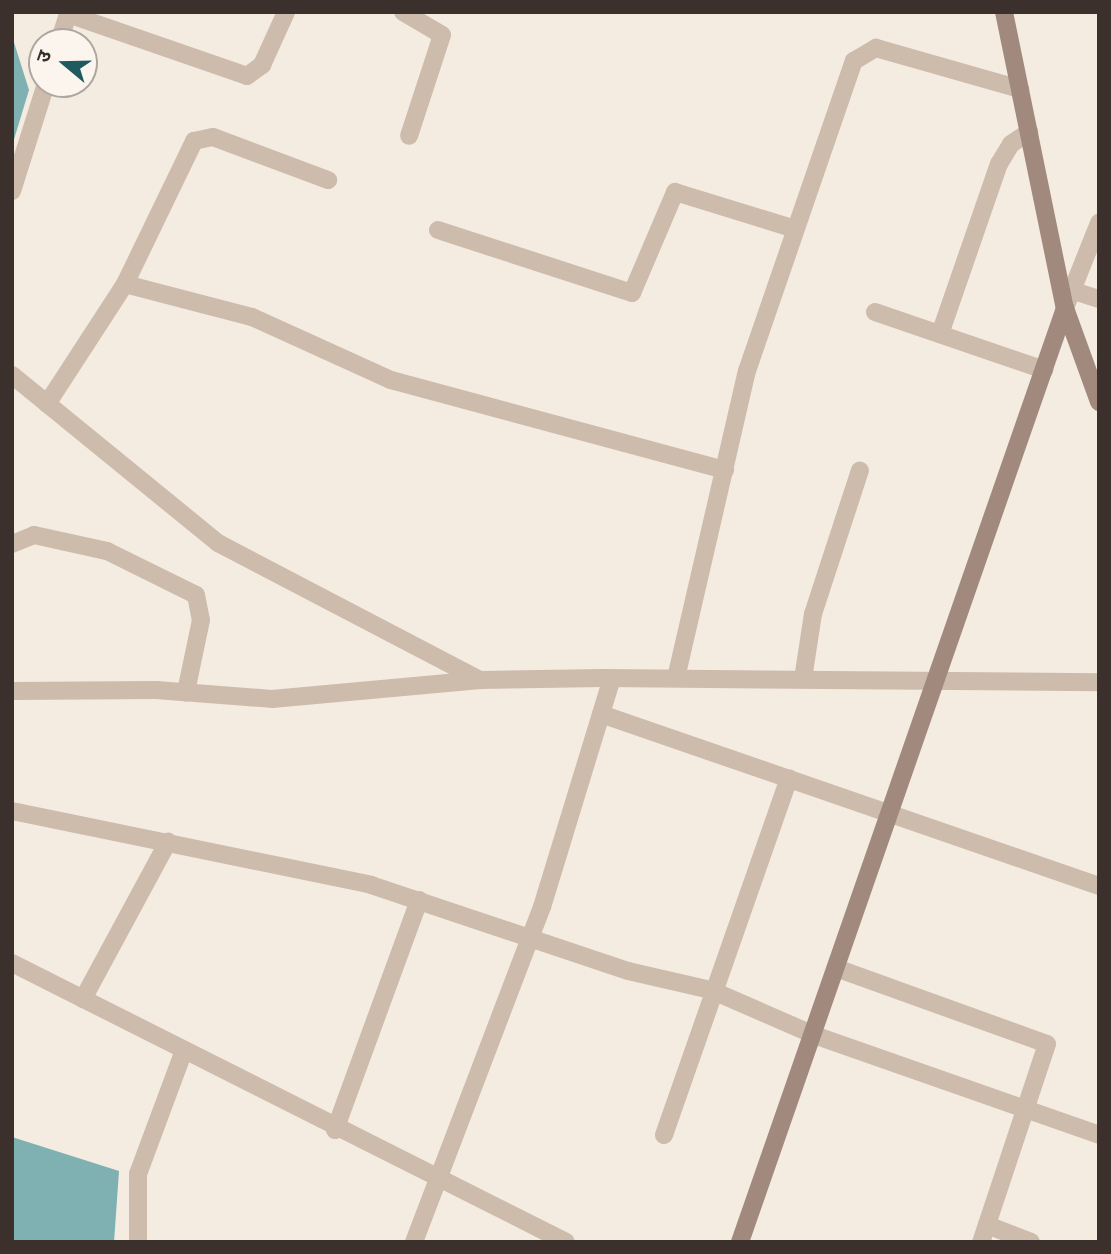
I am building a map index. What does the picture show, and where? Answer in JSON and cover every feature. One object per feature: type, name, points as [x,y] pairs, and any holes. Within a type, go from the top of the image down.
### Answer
[{"type":"street","points":[[69,13],[247,76],[262,65],[286,12]]},
{"type":"street","points":[[403,12],[442,35],[410,136]]},
{"type":"street","points":[[1004,12],[1065,308],[1094,380],[1099,402]]},
{"type":"street","points":[[676,678],[747,372],[792,228],[850,69],[865,50],[889,50],[1020,89]]},
{"type":"street","points":[[12,191],[42,98]]},
{"type":"street","points":[[940,334],[999,164],[1011,144],[1029,132]]},
{"type":"street","points":[[47,404],[125,284],[194,141],[213,137],[328,180]]},
{"type":"street","points":[[438,230],[632,293],[675,192],[792,228]]},
{"type":"street","points":[[744,1241],[889,813],[1065,308],[1097,231]]},
{"type":"street","points":[[125,284],[252,317],[391,380],[724,470]]},
{"type":"street","points":[[1074,291],[1099,299]]},
{"type":"street","points":[[875,312],[1044,370]]},
{"type":"street","points":[[12,375],[218,543],[480,680]]},
{"type":"street","points":[[803,680],[813,614],[860,470]]},
{"type":"street","points":[[12,544],[42,535],[107,551],[196,595],[201,620],[186,692]]},
{"type":"street","points":[[414,1242],[531,937],[612,678]]},
{"type":"street","points":[[12,691],[186,692],[272,699],[480,680],[676,678],[1099,682]]},
{"type":"street","points":[[601,714],[1099,886]]},
{"type":"street","points":[[664,1135],[718,993],[789,778]]},
{"type":"street","points":[[12,811],[307,869],[418,900],[628,971],[718,993],[814,1035],[1099,1135]]},
{"type":"street","points":[[83,999],[168,842]]},
{"type":"street","points":[[335,1130],[418,900]]},
{"type":"street","points":[[12,962],[183,1054],[438,1182],[566,1242]]},
{"type":"street","points":[[836,968],[1042,1038],[1047,1055],[984,1233],[1031,1242]]},
{"type":"street","points":[[138,1242],[138,1174],[183,1054]]},
{"type":"water","points":[[12,36],[28,93],[12,146]]},
{"type":"water","points":[[12,1137],[119,1171],[114,1242],[12,1242]]}]
